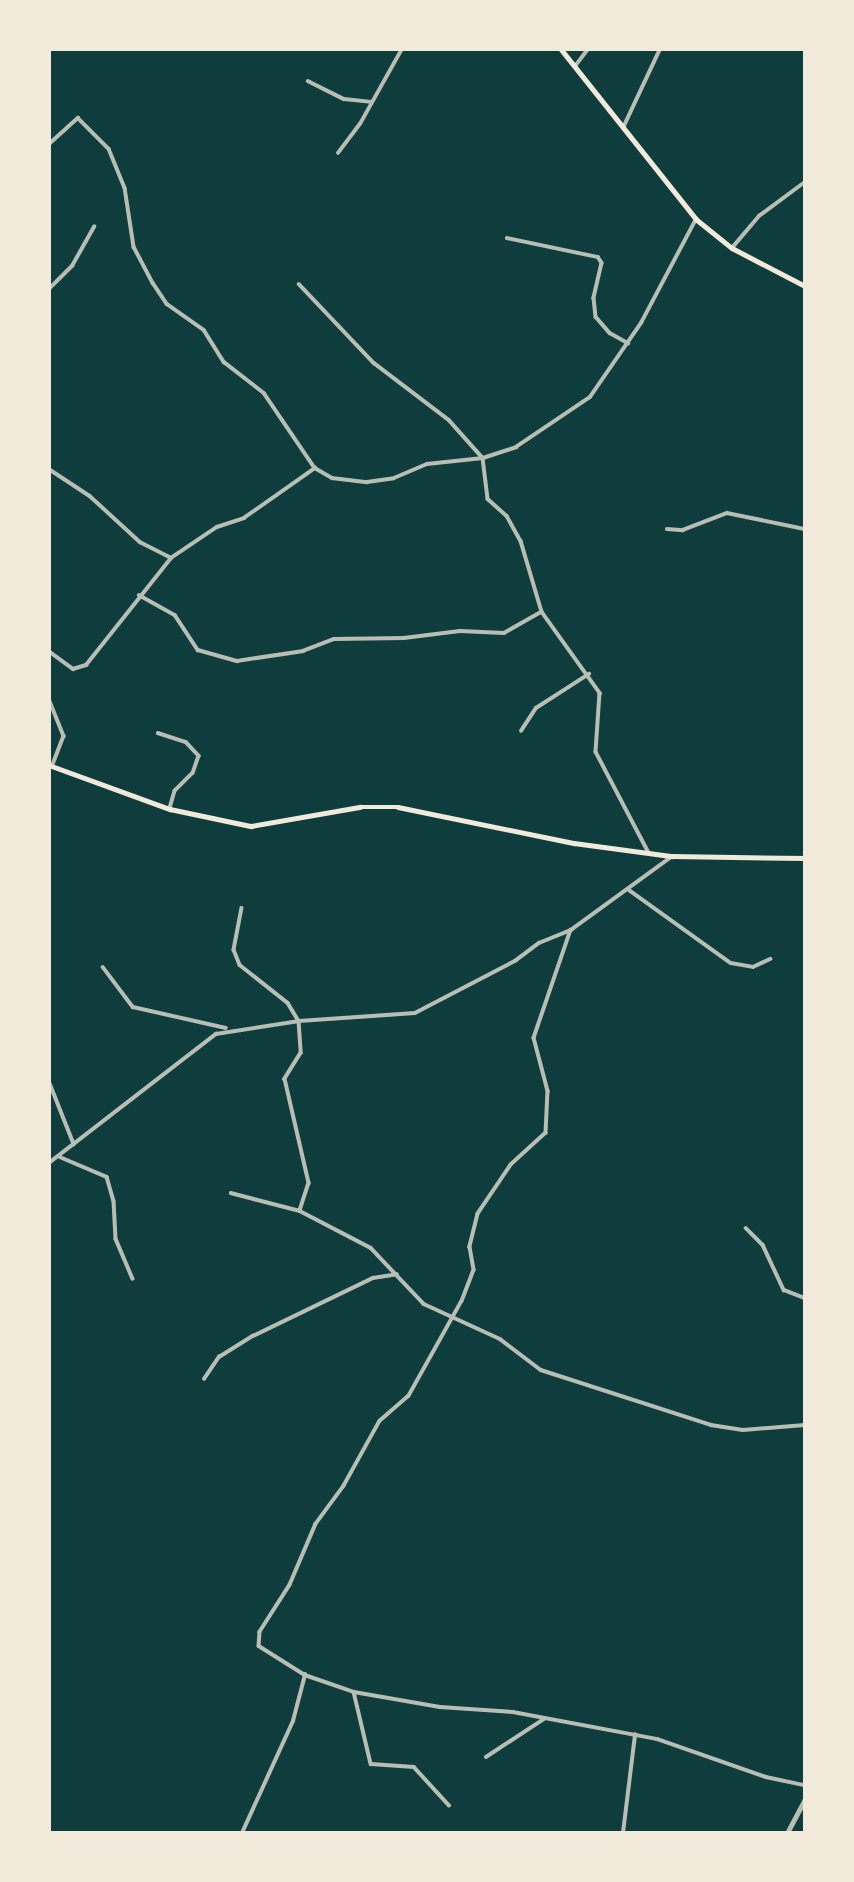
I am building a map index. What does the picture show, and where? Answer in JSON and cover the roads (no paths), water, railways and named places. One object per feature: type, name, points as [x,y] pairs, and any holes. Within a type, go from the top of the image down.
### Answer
[{"type":"main road","points":[[561,49],[696,219],[732,248],[805,286]]},
{"type":"main road","points":[[50,766],[170,810],[251,826],[360,807],[398,807],[574,843],[672,856],[805,858]]},
{"type":"street","points":[[338,153],[402,49]]},
{"type":"street","points":[[576,65],[588,49]]},
{"type":"street","points":[[623,128],[660,49]]},
{"type":"street","points":[[309,81],[344,99],[371,102]]},
{"type":"street","points":[[49,144],[78,118],[109,149],[125,188],[134,247],[153,283],[167,303],[204,330],[224,362],[264,393],[315,468],[332,478],[367,482],[394,478],[427,464],[483,458],[516,447],[590,397],[628,343],[696,219]]},
{"type":"street","points":[[732,248],[759,216],[805,182]]},
{"type":"street","points":[[49,289],[72,266],[94,227]]},
{"type":"street","points":[[507,238],[598,257],[602,263],[594,298],[596,317],[610,333],[628,343]]},
{"type":"street","points":[[299,284],[374,363],[449,419],[483,458],[488,499],[507,516],[521,541],[542,612],[589,674],[603,704],[597,752],[649,853]]},
{"type":"street","points":[[50,652],[73,669],[80,669],[171,558],[217,527],[244,518],[315,468]]},
{"type":"street","points":[[49,469],[90,496],[140,542],[171,558]]},
{"type":"street","points":[[667,530],[683,530],[727,513],[805,529]]},
{"type":"street","points":[[139,594],[174,615],[198,650],[237,660],[303,651],[334,639],[404,638],[460,631],[504,633],[542,612]]},
{"type":"street","points":[[521,732],[536,708],[589,674]]},
{"type":"street","points":[[49,699],[64,736],[50,766]]},
{"type":"street","points":[[158,733],[186,742],[199,756],[192,774],[175,792],[170,810]]},
{"type":"street","points":[[103,967],[133,1007],[228,1029],[415,1013],[515,961],[539,943],[571,930],[672,856]]},
{"type":"street","points":[[629,890],[731,963],[753,967],[770,959]]},
{"type":"street","points":[[242,908],[234,950],[240,965],[288,1003],[299,1021],[301,1053],[285,1079],[309,1183],[300,1211]]},
{"type":"street","points":[[571,930],[534,1038],[548,1091],[546,1133],[511,1166],[478,1214],[471,1232],[472,1280],[409,1396],[380,1421],[336,1499],[316,1524],[290,1585],[260,1632],[262,1651],[305,1675],[354,1692],[635,1735],[805,1786]]},
{"type":"street","points":[[49,1163],[228,1029]]},
{"type":"street","points":[[49,1081],[74,1143]]},
{"type":"street","points":[[60,1157],[107,1177],[114,1201],[116,1239],[133,1279]]},
{"type":"street","points":[[230,1193],[300,1211],[371,1248],[424,1304],[449,1319],[500,1339],[541,1370],[655,1409],[743,1430],[805,1425]]},
{"type":"street","points":[[746,1228],[763,1245],[783,1290],[805,1298]]},
{"type":"street","points":[[204,1379],[219,1357],[253,1336],[373,1279],[397,1274]]},
{"type":"street","points":[[242,1833],[267,1770],[284,1742],[305,1675]]},
{"type":"street","points":[[354,1692],[371,1764],[414,1767],[449,1805]]},
{"type":"street","points":[[486,1757],[544,1719]]},
{"type":"street","points":[[623,1833],[635,1735]]},
{"type":"street","points":[[787,1833],[805,1799]]}]
